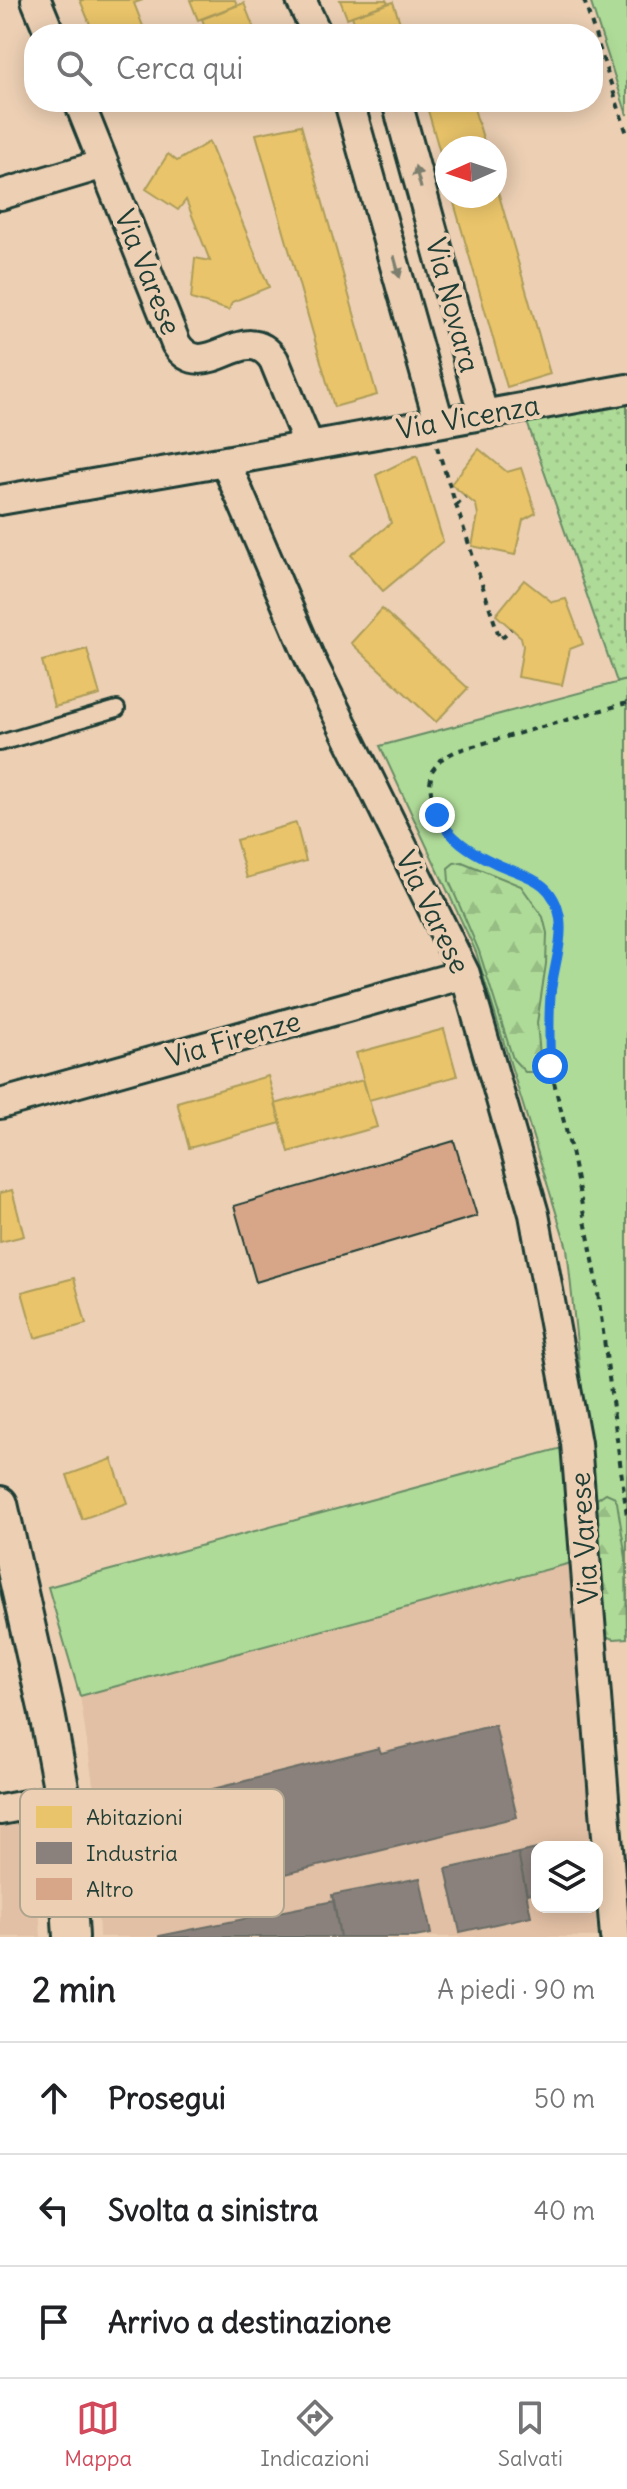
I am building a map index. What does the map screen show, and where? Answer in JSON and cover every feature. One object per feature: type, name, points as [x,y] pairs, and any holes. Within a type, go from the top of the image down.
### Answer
[{"type":"street","points":[[36,0],[46,24]]},
{"type":"street","points":[[301,0],[312,24]]},
{"type":"street","name":"Via Varese","points":[[83,112],[176,344],[190,358],[200,360],[250,344],[268,352],[309,446]]},
{"type":"street","name":"Via Novara","points":[[353,112],[434,423]]},
{"type":"street","name":"Via Novara","points":[[398,112],[483,414]]},
{"type":"street","points":[[0,195],[104,164]]},
{"type":"street","name":"Via Vicenza","points":[[309,446],[627,389]]},
{"type":"street","points":[[0,500],[309,446]]},
{"type":"street","name":"Via Varese","points":[[225,461],[311,661],[465,974],[534,1214],[576,1443],[615,1937]]},
{"type":"street","name":"Via Firenze","points":[[0,1104],[465,974]]},
{"type":"street","points":[[0,1504],[61,1789]]},
{"type":"street","points":[[0,1810],[20,1806]]},
{"type":"street","points":[[70,1917],[71,1937]]},
{"type":"lane","points":[[0,743],[117,709]]},
{"type":"path","points":[[584,0],[592,24]]},
{"type":"path","points":[[603,59],[627,134]]},
{"type":"path","points":[[434,423],[456,506],[500,639],[511,629]]},
{"type":"path","points":[[627,465],[627,472]]},
{"type":"path","points":[[456,506],[465,497]]},
{"type":"path","points":[[627,703],[456,751],[440,760],[432,771],[430,784],[437,815],[452,837],[497,864],[527,874],[540,883],[557,904],[561,938],[551,992],[550,1066],[595,1270],[627,1516]]},
{"type":"shaded area","points":[[571,1563],[591,1841],[531,1841],[531,1913],[595,1913],[597,1937],[99,1937],[98,1917],[284,1917],[284,1789],[94,1789],[80,1696]]},
{"type":"shaded area","points":[[20,1823],[20,1917],[40,1917],[41,1937],[0,1937],[0,1828]]},
{"type":"green space","points":[[590,0],[627,0],[627,115],[603,40],[603,24],[598,24]]},
{"type":"green space","points":[[627,403],[627,680],[617,682],[527,422]]},
{"type":"green space","points":[[627,680],[627,1628],[607,1631],[567,1248],[476,952],[380,746]]},
{"type":"green space","points":[[462,862],[521,886],[543,917],[547,933],[546,964],[537,1023],[541,1066],[537,1072],[525,1072],[513,1059],[479,951],[449,881],[448,868]]},
{"type":"green space","points":[[562,1448],[571,1563],[80,1696],[48,1587]]},
{"type":"green space","points":[[606,1493],[617,1502],[626,1558],[627,1638],[605,1636],[601,1625],[597,1499]]},
{"type":"building: Abitazioni","points":[[80,0],[143,0],[134,3],[142,24],[90,24]]},
{"type":"building: Abitazioni","points":[[190,0],[235,0],[237,5],[198,20]]},
{"type":"building: Abitazioni","points":[[340,0],[386,0],[388,3],[347,18]]},
{"type":"building: Abitazioni","points":[[393,2],[401,24],[355,24],[352,16]]},
{"type":"building: Abitazioni","points":[[244,3],[252,24],[204,24],[202,19]]},
{"type":"building: Abitazioni","points":[[428,112],[475,112],[482,136],[435,136]]},
{"type":"building: Abitazioni","points":[[301,125],[377,395],[334,407],[256,134]]},
{"type":"building: Abitazioni","points":[[209,142],[269,287],[232,302],[229,310],[191,299],[195,258],[210,261],[186,200],[178,210],[146,189],[168,154],[177,161]]},
{"type":"building: Abitazioni","points":[[455,208],[503,208],[550,374],[507,387]]},
{"type":"building: Abitazioni","points":[[479,449],[507,472],[521,468],[536,513],[523,520],[515,555],[472,546],[478,515],[476,505],[451,484]]},
{"type":"building: Abitazioni","points":[[417,455],[443,541],[383,591],[351,555],[391,523],[376,475]]},
{"type":"building: Abitazioni","points":[[524,580],[552,602],[566,599],[583,644],[570,649],[562,685],[518,677],[523,646],[521,637],[496,615]]},
{"type":"building: Abitazioni","points":[[382,609],[468,688],[436,722],[351,643]]},
{"type":"building: Abitazioni","points":[[87,649],[100,695],[54,707],[42,661]]},
{"type":"building: Abitazioni","points":[[296,823],[306,861],[247,878],[236,840]]},
{"type":"building: Abitazioni","points":[[444,1029],[457,1076],[369,1100],[356,1053]]},
{"type":"building: Abitazioni","points":[[268,1076],[281,1123],[189,1148],[177,1102]]},
{"type":"building: Abitazioni","points":[[363,1080],[377,1127],[289,1152],[275,1104]]},
{"type":"building: Abitazioni","points":[[12,1190],[24,1236],[0,1242],[0,1193]]},
{"type":"building: Abitazioni","points":[[74,1278],[86,1324],[35,1338],[22,1292]]},
{"type":"building: Abitazioni","points":[[112,1459],[127,1503],[82,1519],[67,1475]]},
{"type":"building: Industria","points":[[495,1725],[517,1817],[284,1874],[284,1789],[213,1789],[379,1748],[381,1753]]},
{"type":"building: Industria","points":[[531,1850],[531,1893],[527,1894],[518,1853]]},
{"type":"building: Industria","points":[[518,1853],[531,1916],[460,1932],[446,1869]]},
{"type":"building: Industria","points":[[420,1878],[431,1934],[415,1937],[340,1937],[332,1895]]},
{"type":"building: Industria","points":[[334,1901],[340,1937],[159,1937],[254,1917],[284,1917],[284,1911]]},
{"type":"building: Altro","points":[[454,1141],[477,1216],[256,1282],[234,1206]]},
{"type":"route","points":[[437,815],[452,837],[497,864],[527,874],[551,894],[557,904],[561,938],[551,992],[550,1066]]}]
